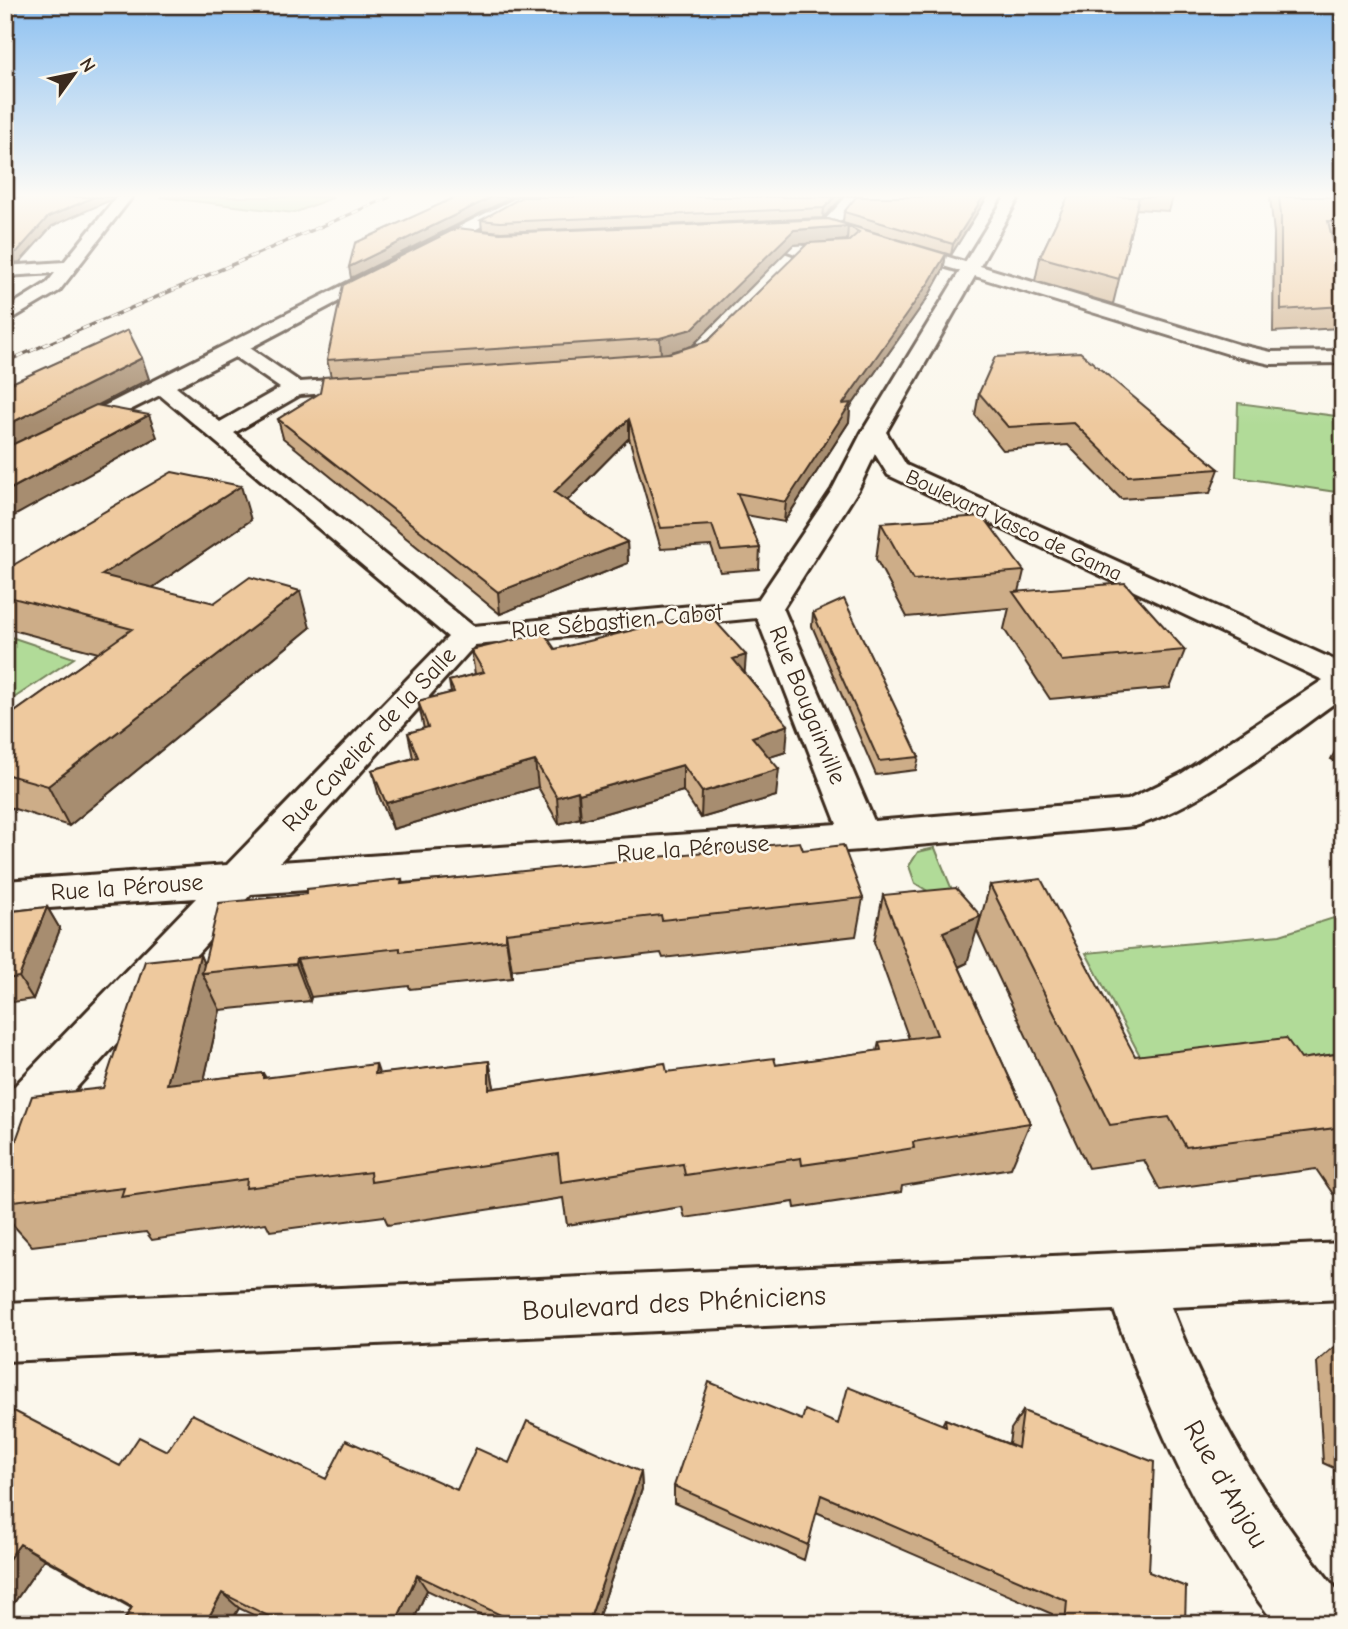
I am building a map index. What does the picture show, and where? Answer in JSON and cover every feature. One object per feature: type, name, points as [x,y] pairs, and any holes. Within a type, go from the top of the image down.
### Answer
[{"type":"street","points":[[5,317],[53,287],[66,273]]},
{"type":"street","points":[[5,466],[382,273]]},
{"type":"street","points":[[874,432],[969,273]]},
{"type":"street","points":[[984,273],[1235,351],[1271,358],[1343,357]]},
{"type":"street","points":[[236,348],[295,388]]},
{"type":"street","points":[[219,431],[295,388],[389,383]]},
{"type":"street","name":"Rue Cavelier de la Salle","points":[[5,1131],[466,636],[163,387]]},
{"type":"street","name":"Rue Bougainville","points":[[862,836],[768,608],[845,489],[874,432]]},
{"type":"street","name":"Boulevard Vasco de Gama","points":[[874,432],[897,470],[1343,680]]},
{"type":"street","name":"Rue Sébastien Cabot","points":[[466,636],[768,608]]},
{"type":"street","name":"Rue la Pérouse","points":[[5,896],[862,836],[1135,813],[1194,782],[1343,680]]},
{"type":"street","name":"Boulevard des Phéniciens","points":[[5,1332],[1142,1308],[1343,1271]]},
{"type":"street","name":"Rue d'Anjou","points":[[1142,1308],[1197,1440],[1220,1484],[1267,1556],[1320,1624]]},
{"type":"green space","points":[[1238,403],[1343,417],[1343,493],[1236,477]]},
{"type":"green space","points":[[5,635],[74,658],[5,704]]},
{"type":"green space","points":[[935,848],[955,897],[934,895],[915,883],[909,866],[918,852]]},
{"type":"green space","points":[[1343,915],[1343,1075],[1157,1088],[1086,953],[1280,935]]},
{"type":"building","points":[[367,273],[750,273],[692,329],[660,338],[327,360],[343,285]]},
{"type":"building","points":[[777,273],[935,273],[843,404],[851,403],[786,502],[737,493],[760,548],[721,551],[712,525],[661,528],[629,419],[554,492],[627,542],[498,592],[278,419],[320,393],[323,377],[670,353],[708,341]]},
{"type":"building","points":[[1098,273],[1120,273],[1119,279]]},
{"type":"building","points":[[1281,273],[1341,273],[1343,306],[1281,310]]},
{"type":"building","points":[[128,330],[142,358],[5,426],[5,386]]},
{"type":"building","points":[[1080,352],[1219,469],[1128,476],[1074,423],[1008,427],[979,393],[995,357]]},
{"type":"building","points":[[96,405],[149,415],[5,492],[5,448]]},
{"type":"building","points":[[172,472],[241,486],[102,575],[214,603],[250,577],[300,591],[48,786],[5,774],[5,719],[132,629],[5,596],[5,570]]},
{"type":"building","points":[[983,516],[1024,571],[913,580],[881,523]]},
{"type":"building","points":[[1125,583],[1185,650],[1062,661],[1013,592]]},
{"type":"building","points":[[844,599],[919,757],[879,761],[813,613]]},
{"type":"building","points":[[707,612],[746,655],[733,659],[788,725],[752,737],[779,769],[702,792],[683,765],[579,794],[578,791],[557,797],[535,761],[386,803],[372,770],[418,757],[408,733],[428,727],[418,701],[454,692],[449,681],[484,672],[471,650],[544,633],[555,649]]},
{"type":"building","points":[[800,842],[803,850],[843,845],[863,898],[662,920],[661,915],[506,933],[506,940],[400,952],[400,948],[297,959],[296,964],[202,973],[219,903],[307,894],[307,889],[402,879],[401,884]]},
{"type":"building","points":[[1041,879],[1135,1056],[1286,1038],[1301,1059],[1343,1053],[1343,1127],[1186,1147],[1169,1117],[1110,1125],[990,885]]},
{"type":"building","points":[[956,888],[981,916],[943,932],[1030,1123],[913,1142],[914,1148],[858,1157],[802,1165],[801,1158],[685,1175],[683,1164],[561,1182],[558,1154],[371,1182],[370,1172],[246,1188],[247,1179],[121,1197],[124,1188],[5,1202],[5,1171],[32,1096],[103,1088],[145,961],[200,955],[167,1084],[263,1073],[263,1078],[376,1064],[375,1074],[489,1061],[489,1089],[665,1063],[667,1072],[774,1058],[776,1065],[881,1050],[879,1042],[937,1035],[883,895]]},
{"type":"building","points":[[47,907],[19,977],[5,979],[5,912]]},
{"type":"building","points":[[1338,1343],[1343,1344],[1343,1412]]},
{"type":"building","points":[[709,1382],[802,1420],[805,1410],[838,1424],[848,1387],[946,1426],[945,1419],[1018,1448],[1023,1411],[1154,1462],[1149,1572],[1186,1587],[1185,1624],[1065,1624],[1067,1601],[821,1495],[808,1545],[674,1486]]},
{"type":"building","points":[[14,1411],[120,1466],[139,1437],[167,1451],[192,1414],[326,1479],[346,1440],[457,1490],[476,1448],[509,1463],[527,1421],[641,1472],[588,1624],[504,1624],[507,1618],[417,1575],[395,1624],[284,1624],[222,1593],[205,1624],[122,1624],[132,1607],[20,1544],[5,1564],[5,1422]]},
{"type":"railway","points":[[5,362],[213,273]]}]
